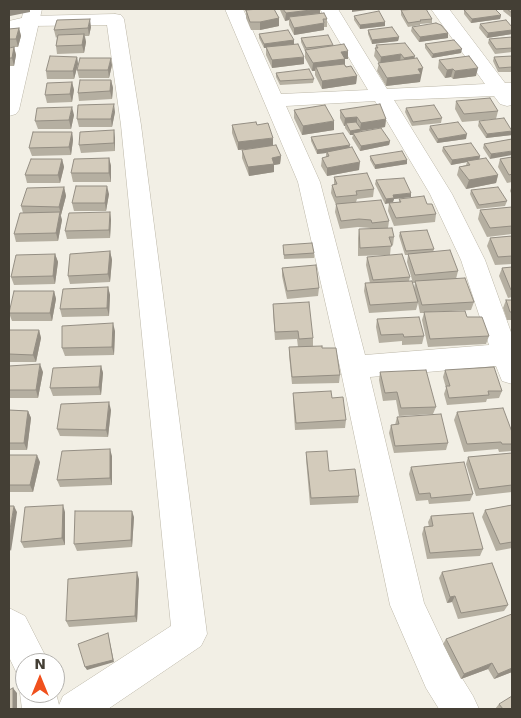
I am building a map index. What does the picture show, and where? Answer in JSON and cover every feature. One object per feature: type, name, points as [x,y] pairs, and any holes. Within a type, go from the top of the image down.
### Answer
[{"type":"street","points":[[234,9],[309,182],[354,367],[407,604],[438,675],[460,709]]},
{"type":"street","points":[[329,9],[441,194],[473,260],[510,361],[354,367]]},
{"type":"street","points":[[440,9],[506,89],[512,107]]},
{"type":"street","points":[[9,110],[24,18],[115,19],[131,125],[189,634],[76,709]]},
{"type":"street","points":[[274,100],[506,89]]},
{"type":"street","points":[[9,625],[13,628],[26,653]]},
{"type":"building","points":[[274,9],[279,18],[250,22],[246,10]]},
{"type":"building","points":[[283,9],[319,9],[286,13]]},
{"type":"building","points":[[426,9],[432,19],[408,23],[401,10]]},
{"type":"building","points":[[495,9],[501,15],[472,19],[464,10]]},
{"type":"building","points":[[379,11],[385,22],[360,25],[354,16]]},
{"type":"building","points":[[324,13],[327,19],[323,19],[324,23],[294,28],[289,17]]},
{"type":"building","points":[[90,19],[88,28],[54,30],[57,20]]},
{"type":"building","points":[[506,20],[512,27],[512,30],[488,33],[480,24]]},
{"type":"building","points":[[436,23],[441,25],[448,33],[420,37],[412,27]]},
{"type":"building","points":[[392,27],[399,37],[372,40],[368,30]]},
{"type":"building","points":[[19,28],[16,39],[9,39],[9,29]]},
{"type":"building","points":[[288,30],[294,40],[264,44],[259,34]]},
{"type":"building","points":[[84,34],[82,45],[56,46],[58,35]]},
{"type":"building","points":[[328,35],[333,45],[306,48],[301,38]]},
{"type":"building","points":[[512,37],[512,48],[496,49],[489,39]]},
{"type":"building","points":[[454,40],[462,49],[433,54],[425,44]]},
{"type":"building","points":[[405,43],[415,56],[404,58],[401,54],[381,57],[375,48],[378,48],[376,45]]},
{"type":"building","points":[[298,44],[304,57],[272,60],[266,47]]},
{"type":"building","points":[[344,44],[348,51],[341,52],[345,59],[313,63],[305,50]]},
{"type":"building","points":[[14,47],[12,58],[9,58],[9,48]]},
{"type":"building","points":[[50,56],[77,57],[73,71],[46,71]]},
{"type":"building","points":[[469,56],[478,68],[455,71],[453,69],[447,70],[439,60]]},
{"type":"building","points":[[512,56],[512,67],[499,68],[494,57]]},
{"type":"building","points":[[80,58],[111,58],[108,70],[77,70]]},
{"type":"building","points":[[417,58],[423,68],[418,69],[421,74],[387,78],[378,63]]},
{"type":"building","points":[[344,64],[346,67],[351,66],[357,76],[322,81],[316,67]]},
{"type":"building","points":[[309,69],[314,79],[280,81],[276,73]]},
{"type":"building","points":[[80,80],[111,80],[110,91],[78,93]]},
{"type":"building","points":[[72,82],[70,94],[45,95],[47,83]]},
{"type":"building","points":[[490,98],[498,111],[464,114],[456,101]]},
{"type":"building","points":[[114,104],[111,119],[77,119],[78,105]]},
{"type":"building","points":[[380,104],[386,119],[361,123],[357,117],[345,118],[340,110]]},
{"type":"building","points":[[325,105],[334,121],[303,126],[294,110]]},
{"type":"building","points":[[434,105],[442,118],[413,122],[406,108]]},
{"type":"building","points":[[72,107],[69,120],[35,121],[37,108]]},
{"type":"building","points":[[504,118],[512,131],[487,134],[479,121]]},
{"type":"building","points":[[256,122],[257,125],[268,123],[273,138],[238,142],[232,125]]},
{"type":"building","points":[[356,122],[361,129],[350,131],[346,123]]},
{"type":"building","points":[[458,122],[467,134],[438,139],[430,126]]},
{"type":"building","points":[[381,128],[390,141],[361,146],[353,133]]},
{"type":"building","points":[[114,130],[114,143],[79,145],[80,132]]},
{"type":"building","points":[[33,132],[72,132],[69,147],[29,148]]},
{"type":"building","points":[[343,133],[350,145],[317,150],[311,137]]},
{"type":"building","points":[[512,139],[512,151],[491,154],[484,144]]},
{"type":"building","points":[[471,143],[480,156],[452,160],[443,147]]},
{"type":"building","points":[[276,145],[281,156],[272,158],[274,164],[248,167],[242,150]]},
{"type":"building","points":[[352,147],[360,162],[327,168],[322,158],[329,156],[327,152]]},
{"type":"building","points":[[402,151],[407,160],[375,165],[370,156]]},
{"type":"building","points":[[512,157],[512,174],[509,175],[500,159]]},
{"type":"building","points":[[109,158],[109,173],[71,173],[74,159]]},
{"type":"building","points":[[486,158],[498,175],[469,180],[459,167],[470,165],[467,161]]},
{"type":"building","points":[[31,159],[62,159],[58,175],[25,175]]},
{"type":"building","points":[[367,173],[374,189],[356,191],[357,195],[336,197],[332,185],[337,184],[334,177]]},
{"type":"building","points":[[404,178],[411,193],[393,195],[394,198],[386,199],[376,180]]},
{"type":"building","points":[[76,186],[107,186],[105,203],[72,203]]},
{"type":"building","points":[[64,187],[59,207],[21,206],[27,188]]},
{"type":"building","points":[[498,187],[507,201],[479,205],[471,190]]},
{"type":"building","points":[[424,196],[427,204],[432,204],[436,214],[396,218],[389,203],[401,202],[399,199]]},
{"type":"building","points":[[381,200],[389,221],[372,223],[371,220],[359,219],[341,221],[336,204]]},
{"type":"building","points":[[512,207],[512,226],[490,228],[480,210]]},
{"type":"building","points":[[60,212],[56,233],[14,234],[20,213]]},
{"type":"building","points":[[110,212],[109,230],[65,231],[69,213]]},
{"type":"building","points":[[392,228],[394,237],[389,237],[392,246],[360,248],[359,229]]},
{"type":"building","points":[[427,230],[434,249],[406,251],[400,232]]},
{"type":"building","points":[[512,236],[512,256],[498,257],[490,238]]},
{"type":"building","points":[[312,243],[314,253],[284,255],[283,245]]},
{"type":"building","points":[[450,250],[458,271],[415,275],[408,254]]},
{"type":"building","points":[[110,251],[108,274],[68,276],[70,254]]},
{"type":"building","points":[[55,254],[53,276],[11,277],[16,255]]},
{"type":"building","points":[[402,254],[410,277],[373,280],[367,257]]},
{"type":"building","points":[[316,265],[319,288],[287,291],[282,268]]},
{"type":"building","points":[[512,267],[512,290],[511,290],[502,268]]},
{"type":"building","points":[[465,278],[474,302],[422,305],[415,281]]},
{"type":"building","points":[[412,281],[418,302],[370,305],[365,283]]},
{"type":"building","points":[[108,287],[107,308],[60,309],[63,289]]},
{"type":"building","points":[[14,291],[54,291],[50,313],[9,313]]},
{"type":"building","points":[[506,300],[512,300],[512,312],[510,312]]},
{"type":"building","points":[[309,302],[313,338],[299,339],[298,331],[275,332],[273,304]]},
{"type":"building","points":[[465,311],[467,317],[482,317],[489,336],[430,339],[424,312]]},
{"type":"building","points":[[419,317],[424,336],[404,337],[403,334],[381,335],[377,319]]},
{"type":"building","points":[[113,323],[112,347],[62,348],[62,326]]},
{"type":"building","points":[[9,330],[39,330],[33,355],[9,354]]},
{"type":"building","points":[[322,346],[322,348],[336,348],[340,375],[292,377],[289,347]]},
{"type":"building","points":[[40,364],[36,390],[9,390],[9,366]]},
{"type":"building","points":[[101,366],[99,387],[50,388],[53,368]]},
{"type":"building","points":[[494,367],[502,391],[488,391],[489,395],[449,398],[446,386],[450,386],[445,370]]},
{"type":"building","points":[[426,370],[436,407],[401,408],[397,392],[385,393],[380,372]]},
{"type":"building","points":[[331,391],[332,398],[343,397],[346,420],[296,423],[293,393]]},
{"type":"building","points":[[109,402],[106,430],[57,429],[61,404]]},
{"type":"building","points":[[503,408],[512,432],[512,444],[502,444],[501,442],[467,444],[457,412]]},
{"type":"building","points":[[9,410],[28,411],[24,443],[9,443]]},
{"type":"building","points":[[441,414],[448,443],[395,446],[391,425],[399,424],[397,417]]},
{"type":"building","points":[[110,449],[110,478],[57,480],[62,451]]},
{"type":"building","points":[[327,451],[329,471],[355,469],[359,496],[311,498],[306,452]]},
{"type":"building","points":[[512,453],[512,485],[479,489],[468,457]]},
{"type":"building","points":[[9,455],[37,455],[30,485],[9,485]]},
{"type":"building","points":[[464,462],[473,494],[431,498],[430,493],[419,494],[411,467]]},
{"type":"building","points":[[63,505],[62,538],[21,542],[25,507]]},
{"type":"building","points":[[512,505],[512,542],[500,544],[485,510]]},
{"type":"building","points":[[9,506],[14,506],[9,535]]},
{"type":"building","points":[[75,511],[132,511],[131,540],[74,544]]},
{"type":"building","points":[[473,513],[483,549],[430,553],[424,527],[433,526],[431,516]]},
{"type":"building","points":[[492,563],[508,605],[461,613],[455,596],[450,597],[442,572]]},
{"type":"building","points":[[137,572],[135,616],[66,621],[68,579]]},
{"type":"building","points":[[512,614],[512,668],[498,674],[492,663],[464,674],[446,639]]},
{"type":"building","points":[[108,633],[113,660],[85,667],[78,644]]},
{"type":"building","points":[[13,688],[13,709],[9,709],[9,690]]},
{"type":"building","points":[[512,696],[512,709],[503,709],[499,704]]}]
